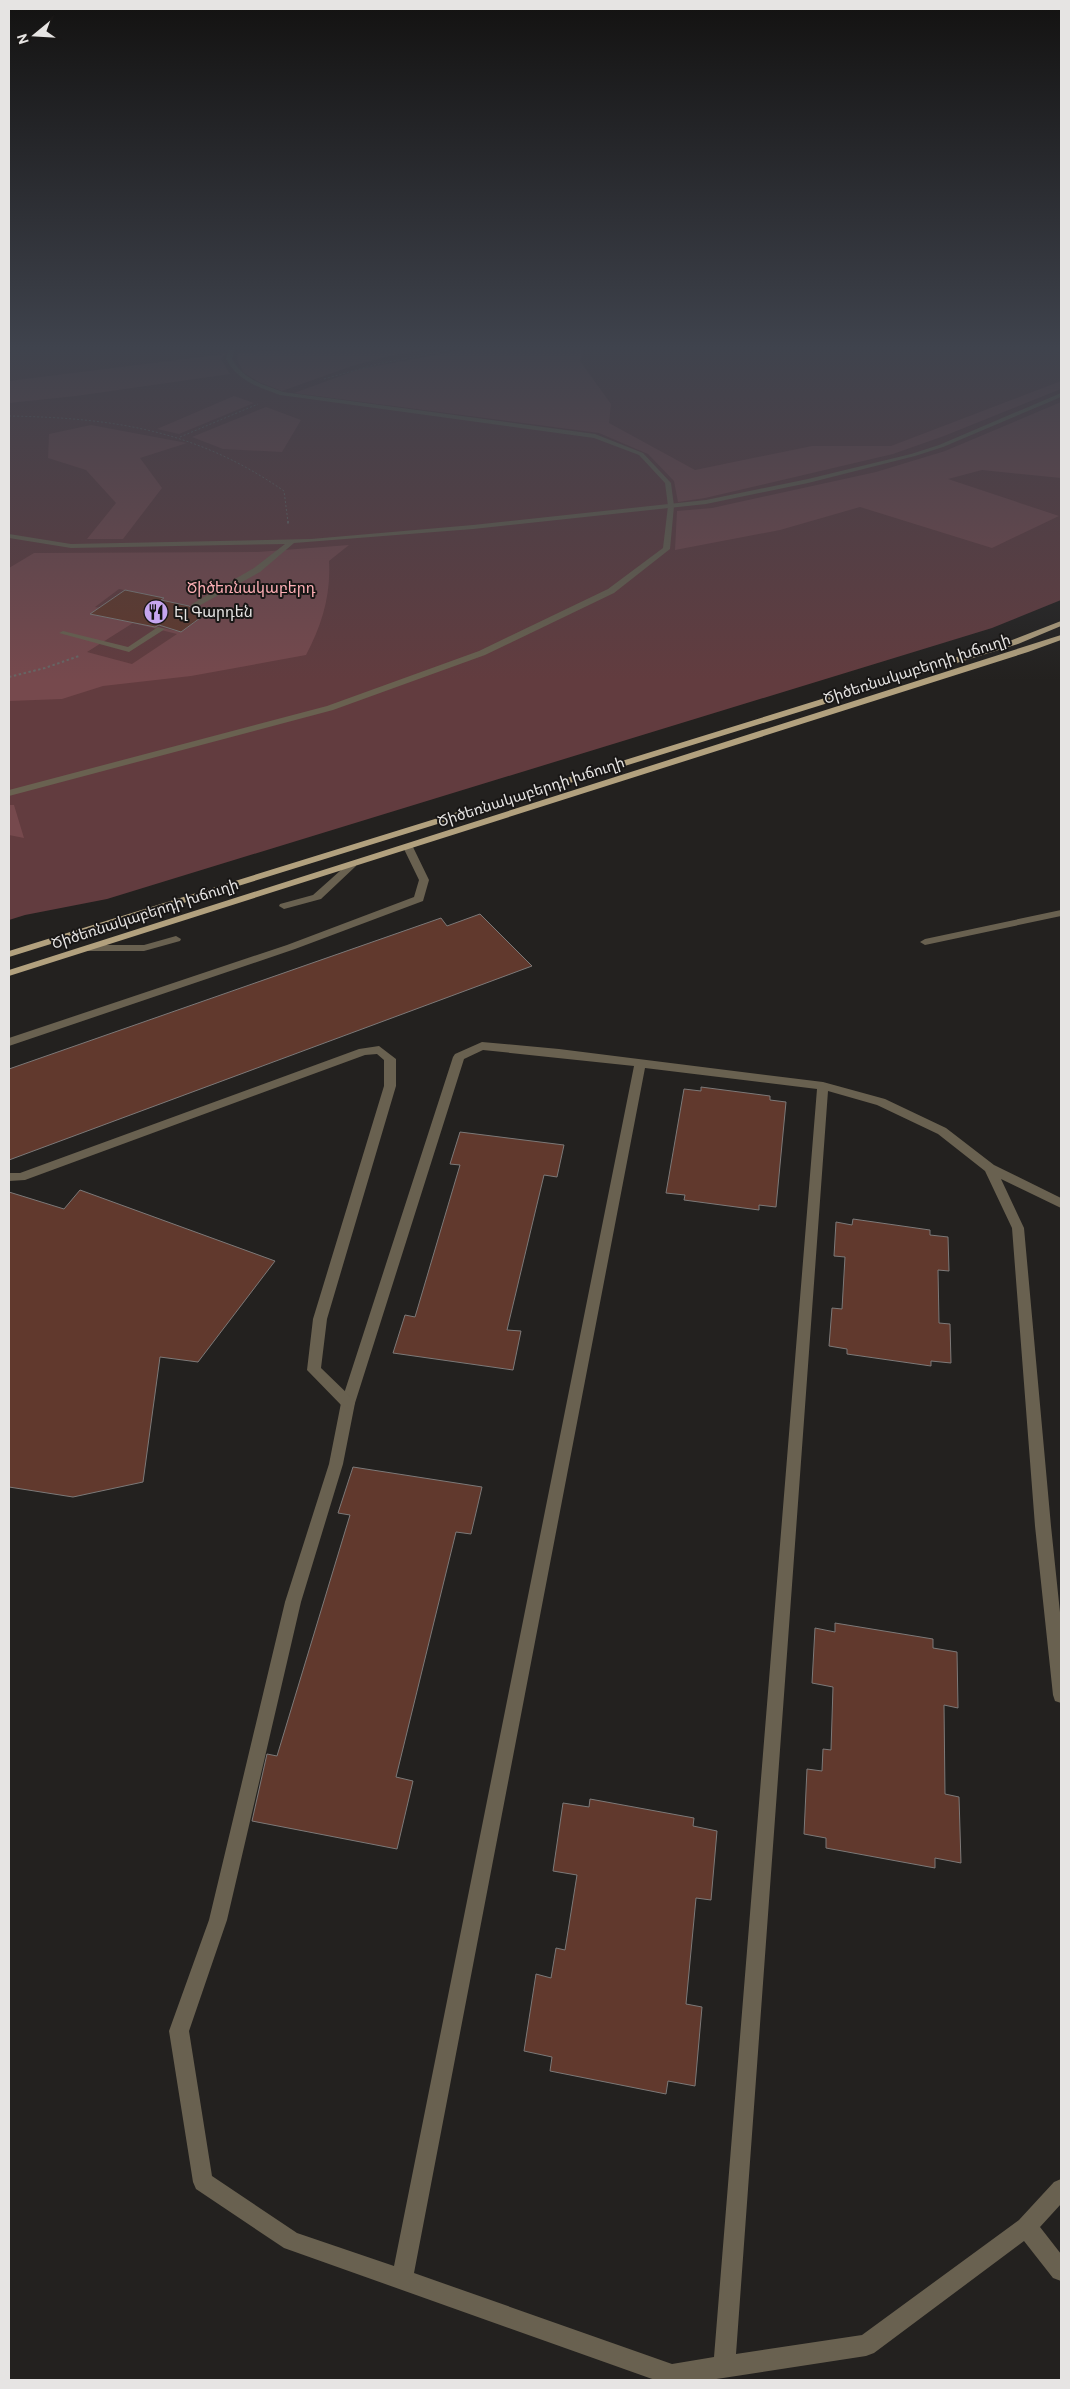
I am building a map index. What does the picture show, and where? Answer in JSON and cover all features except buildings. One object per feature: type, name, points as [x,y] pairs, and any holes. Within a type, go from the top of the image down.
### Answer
[{"type":"main road","name":"Ծիծեռնակաբերդի խճուղի","points":[[9,954],[1015,642],[1061,623]]},
{"type":"main road","name":"Ծիծեռնակաբերդի խճուղի","points":[[9,973],[1061,637]]},
{"type":"street","points":[[9,793],[330,708],[482,654],[611,591],[666,549],[671,506],[668,483],[644,457]]},
{"type":"street","points":[[9,536],[71,546],[291,542],[473,527],[706,502],[808,481],[903,457]]},
{"type":"street","points":[[195,606],[257,570],[291,542]]},
{"type":"street","points":[[63,633],[129,650],[161,629]]},
{"type":"street","points":[[9,1042],[291,947],[419,899],[424,880],[408,847]]},
{"type":"street","points":[[284,906],[317,897],[353,864]]},
{"type":"street","points":[[925,942],[1061,913]]},
{"type":"street","points":[[88,948],[144,948],[176,939]]},
{"type":"street","points":[[1061,1203],[990,1168],[942,1131],[881,1102],[823,1086],[558,1053],[482,1046],[460,1057],[348,1403],[336,1464],[292,1602],[218,1920],[179,2031],[203,2182],[291,2241],[672,2375],[866,2345],[1026,2227],[1061,2190]]},
{"type":"street","points":[[9,1177],[21,1177],[363,1052],[379,1050],[390,1059],[390,1086],[320,1319],[314,1370],[348,1403]]},
{"type":"street","points":[[402,2280],[640,1064]]},
{"type":"street","points":[[724,2366],[823,1086]]},
{"type":"street","points":[[990,1168],[1018,1228],[1042,1526],[1061,1695]]},
{"type":"street","points":[[1026,2227],[1061,2270]]},
{"type":"path","points":[[227,457],[261,472],[284,491],[291,542]]},
{"type":"path","points":[[9,677],[45,668],[111,646]]},
{"type":"green space","name":"Ծիծեռնակաբերդ","points":[[9,457],[1061,457],[1061,600],[992,628],[107,899],[25,915],[9,920]]},
{"type":"green space","points":[[142,457],[140,458],[162,488],[123,539],[87,539],[116,503],[86,470],[48,458]]},
{"type":"green space","points":[[651,457],[672,457],[695,470],[756,457],[878,457],[705,498],[678,502],[674,481]]},
{"type":"green space","points":[[924,457],[1061,457],[1061,478],[982,470],[948,479],[1059,516],[992,548],[860,507],[780,530],[675,550],[677,511],[712,508],[876,472]]},
{"type":"green space","points":[[349,545],[329,561],[327,598],[317,632],[306,655],[191,676],[103,686],[62,699],[9,701],[9,568],[34,553],[258,552]],"holes":[[[119,589],[163,598],[164,598],[131,622],[91,614],[100,608],[95,607]],[[179,604],[211,611],[181,632],[135,622]],[[133,623],[177,634],[132,664],[87,652]]]},
{"type":"green space","points":[[9,805],[14,805],[24,838],[9,835]]},
{"type":"place","name":"Էլ Գարդեն","points":[[156,612]]}]
